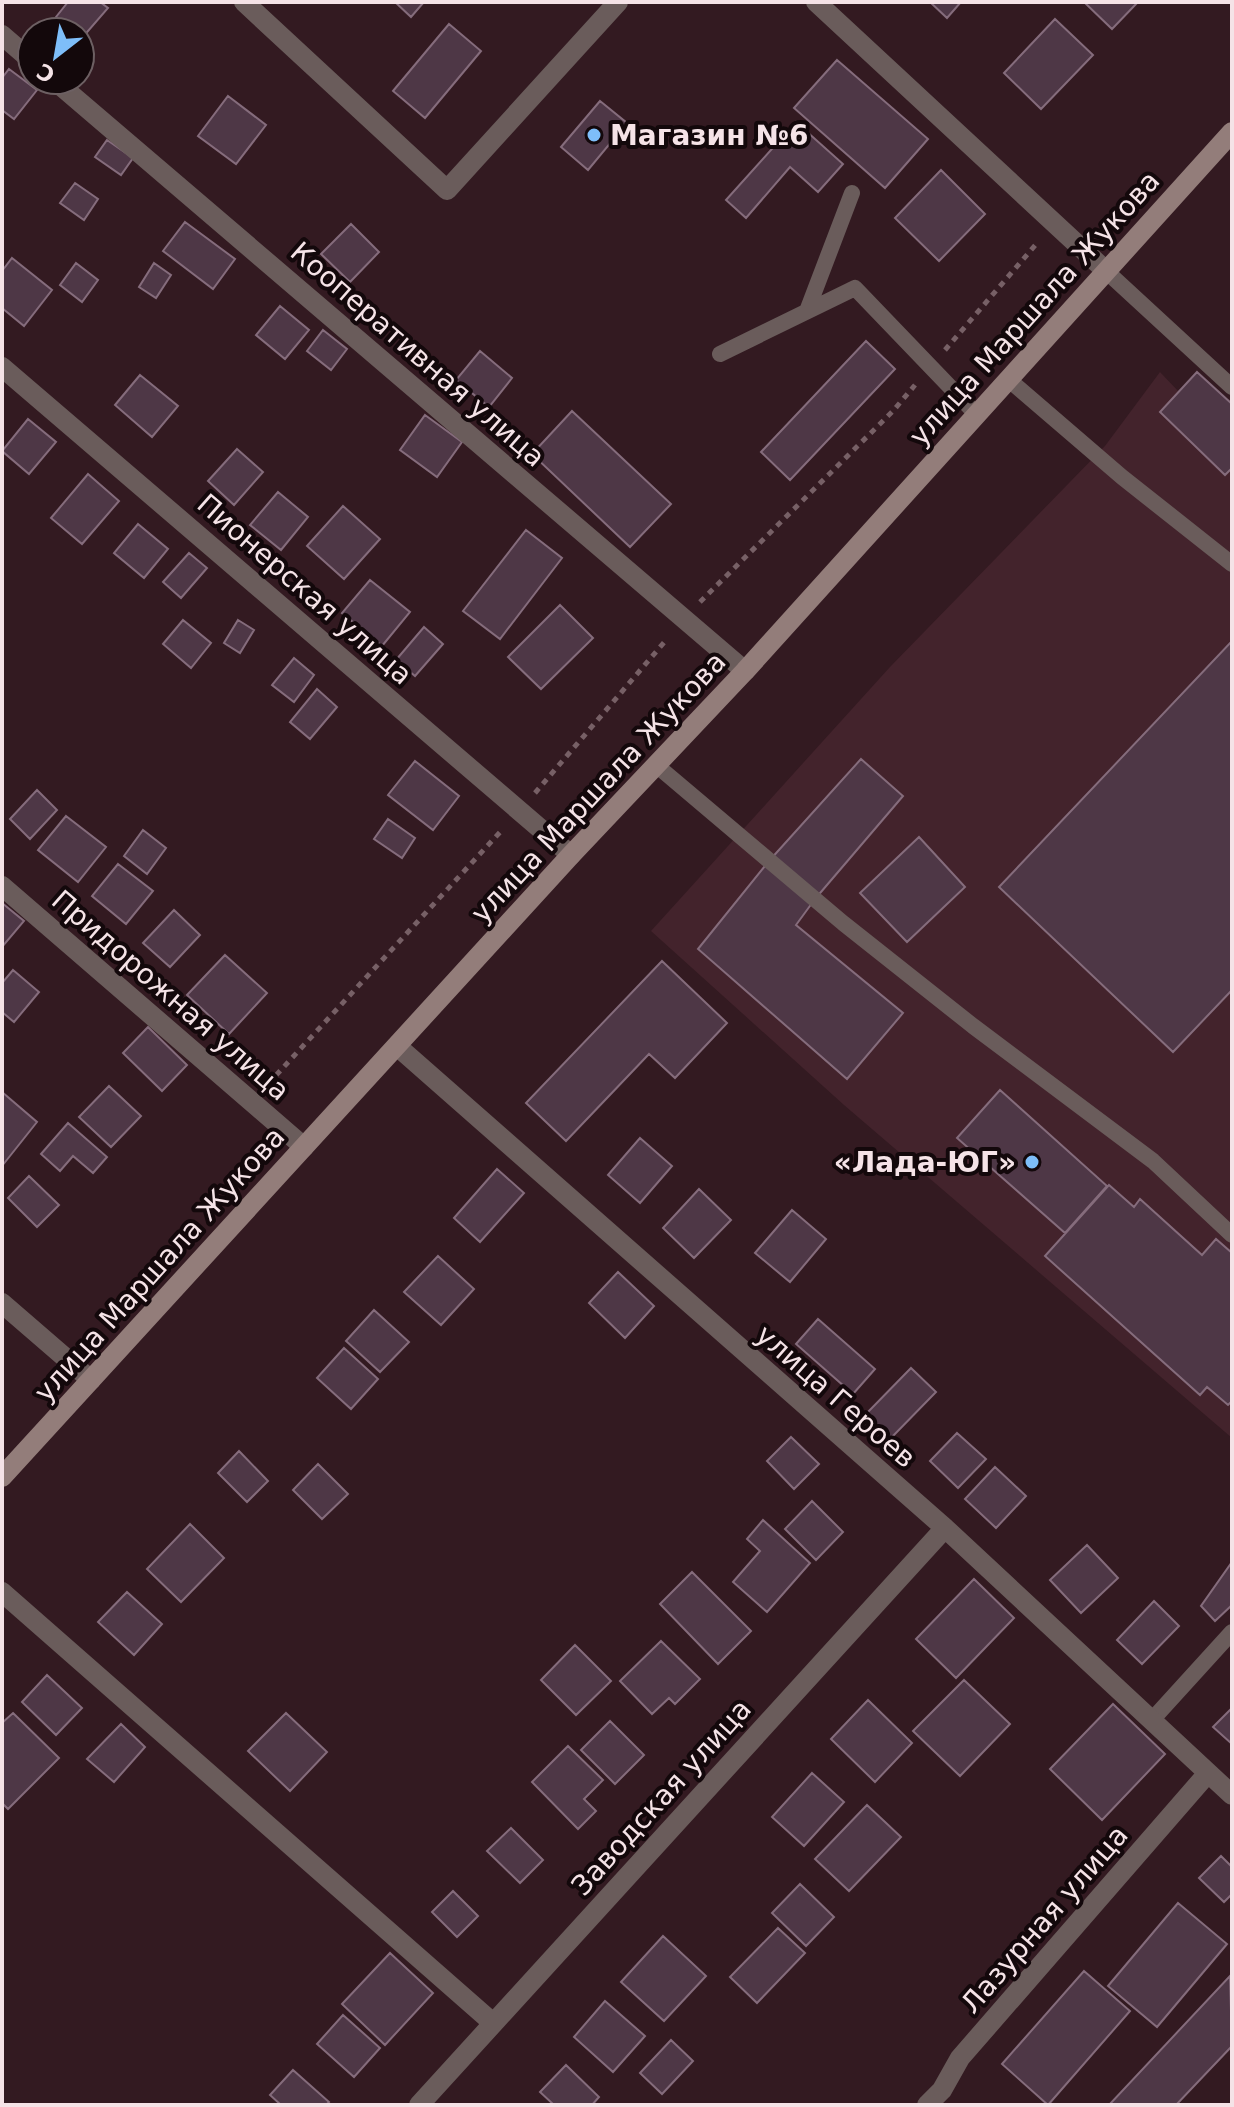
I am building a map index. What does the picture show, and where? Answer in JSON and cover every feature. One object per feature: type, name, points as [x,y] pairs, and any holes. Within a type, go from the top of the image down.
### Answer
[{"type":"main road","name":"улица Маршала Жукова","points":[[2,1477],[571,855],[745,671],[1232,132]]},
{"type":"street","points":[[244,2],[447,190],[618,2]]},
{"type":"street","points":[[816,2],[1106,271]]},
{"type":"street","name":"Кооперативная улица","points":[[73,96],[745,671]]},
{"type":"street","name":"Пионерская улица","points":[[2,367],[571,855]]},
{"type":"street","name":"Придорожная улица","points":[[2,886],[304,1147]]},
{"type":"street","name":"улица Героев","points":[[397,1046],[945,1528],[1232,1795]]},
{"type":"street","points":[[2,1303],[91,1380]]},
{"type":"street","name":"Заводская улица","points":[[419,2105],[945,1528]]},
{"type":"street","points":[[2,1592],[493,2023]]},
{"type":"street","name":"Лазурная улица","points":[[927,2105],[942,2090],[960,2058],[1208,1773]]},
{"type":"lane","points":[[807,311],[852,193]]},
{"type":"lane","points":[[1106,271],[1232,387]]},
{"type":"lane","points":[[720,354],[855,288],[976,414]]},
{"type":"lane","points":[[1008,379],[1122,477],[1232,564]]},
{"type":"lane","points":[[656,765],[843,923],[973,1026],[1153,1161],[1232,1235]]},
{"type":"lane","points":[[1151,1721],[1230,1626]]},
{"type":"path","points":[[252,1102],[520,810],[684,618],[893,411],[1054,223]]},
{"type":"shaded area","points":[[1160,372],[1232,448],[1232,1438],[844,1105],[651,931],[890,667],[1105,446]]},
{"type":"building","points":[[68,2],[100,2],[108,8],[96,22],[96,16],[57,16]]},
{"type":"building","points":[[395,2],[424,2],[411,17]]},
{"type":"building","points":[[930,2],[961,2],[947,18]]},
{"type":"building","points":[[1084,2],[1138,2],[1112,29]]},
{"type":"building","points":[[1055,19],[1093,55],[1041,109],[1004,73]]},
{"type":"building","points":[[449,24],[481,51],[425,118],[393,91]]},
{"type":"building","points":[[837,60],[928,139],[885,188],[794,108]]},
{"type":"building","points":[[9,69],[16,74],[16,96],[32,96],[14,119],[2,110],[2,78]]},
{"type":"building","points":[[228,96],[266,125],[236,164],[198,136]]},
{"type":"building","name":"Магазин №6","points":[[600,101],[627,123],[588,170],[561,147]]},
{"type":"building","points":[[796,122],[843,164],[818,192],[790,167],[746,218],[726,200]]},
{"type":"building","points":[[107,140],[133,158],[121,175],[95,157]]},
{"type":"building","points":[[941,170],[985,214],[939,261],[895,218]]},
{"type":"building","points":[[75,183],[98,199],[84,220],[60,203]]},
{"type":"building","points":[[185,222],[235,259],[213,289],[163,251]]},
{"type":"building","points":[[351,224],[379,252],[350,282],[321,254]]},
{"type":"building","points":[[12,258],[52,290],[24,326],[2,308],[2,271]]},
{"type":"building","points":[[76,263],[98,280],[82,302],[60,285]]},
{"type":"building","points":[[154,263],[171,275],[156,298],[139,287]]},
{"type":"building","points":[[280,306],[309,330],[285,359],[256,335]]},
{"type":"building","points":[[323,330],[347,349],[331,370],[307,351]]},
{"type":"building","points":[[866,341],[895,369],[790,480],[761,452]]},
{"type":"building","points":[[480,351],[512,378],[489,407],[456,380]]},
{"type":"building","points":[[1197,372],[1232,404],[1232,468],[1225,475],[1160,412]]},
{"type":"building","points":[[140,375],[178,406],[152,437],[115,405]]},
{"type":"building","points":[[572,411],[671,504],[630,547],[532,454]]},
{"type":"building","points":[[425,415],[462,442],[437,477],[400,450]]},
{"type":"building","points":[[28,419],[56,442],[29,474],[2,451]]},
{"type":"building","points":[[237,449],[263,472],[234,505],[208,481]]},
{"type":"building","points":[[88,474],[119,501],[82,544],[51,518]]},
{"type":"building","points":[[278,492],[308,517],[281,550],[250,525]]},
{"type":"building","points":[[343,506],[380,539],[344,579],[307,546]]},
{"type":"building","points":[[138,524],[168,549],[144,578],[114,553]]},
{"type":"building","points":[[526,530],[562,558],[500,639],[463,611]]},
{"type":"building","points":[[189,553],[207,568],[181,598],[163,582]]},
{"type":"building","points":[[370,580],[410,612],[382,646],[342,613]]},
{"type":"building","points":[[560,605],[593,638],[541,689],[508,657]]},
{"type":"building","points":[[183,620],[211,643],[191,668],[163,644]]},
{"type":"building","points":[[238,620],[254,630],[240,653],[224,643]]},
{"type":"building","points":[[424,627],[443,644],[415,676],[396,660]]},
{"type":"building","points":[[1232,641],[1232,990],[1173,1052],[999,887]]},
{"type":"building","points":[[294,658],[314,675],[294,702],[272,685]]},
{"type":"building","points":[[317,689],[337,707],[310,739],[290,722]]},
{"type":"building","points":[[861,759],[903,796],[815,899],[769,861]]},
{"type":"building","points":[[415,761],[459,796],[433,830],[388,795]]},
{"type":"building","points":[[37,790],[57,810],[30,839],[10,819]]},
{"type":"building","points":[[66,816],[106,847],[78,882],[38,850]]},
{"type":"building","points":[[388,819],[415,838],[402,858],[374,839]]},
{"type":"building","points":[[143,830],[166,848],[147,874],[124,856]]},
{"type":"building","points":[[919,837],[965,887],[907,942],[860,893]]},
{"type":"building","points":[[769,861],[815,899],[796,925],[903,1013],[847,1079],[698,949]]},
{"type":"building","points":[[118,864],[153,891],[126,924],[92,896]]},
{"type":"building","points":[[2,903],[24,921],[2,947]]},
{"type":"building","points":[[174,910],[200,935],[170,967],[143,943]]},
{"type":"building","points":[[225,955],[267,993],[229,1034],[187,995]]},
{"type":"building","points":[[662,961],[727,1023],[675,1078],[649,1054],[566,1141],[526,1103]]},
{"type":"building","points":[[13,970],[39,992],[14,1022],[2,1012],[2,983]]},
{"type":"building","points":[[148,1027],[187,1065],[162,1091],[123,1053]]},
{"type":"building","points":[[109,1086],[141,1116],[111,1147],[79,1117]]},
{"type":"building","points":[[1000,1090],[1107,1186],[1065,1233],[957,1138]]},
{"type":"building","points":[[2,1092],[37,1122],[2,1166]]},
{"type":"building","points":[[68,1123],[107,1157],[93,1173],[73,1156],[60,1171],[41,1154]]},
{"type":"building","points":[[640,1138],[672,1166],[640,1203],[608,1175]]},
{"type":"building","points":[[497,1169],[524,1193],[480,1242],[454,1218]]},
{"type":"building","points":[[29,1176],[59,1205],[37,1227],[8,1198]]},
{"type":"building","points":[[1109,1185],[1134,1207],[1140,1199],[1202,1255],[1216,1239],[1232,1253],[1232,1401],[1228,1405],[1207,1387],[1200,1395],[1045,1256]]},
{"type":"building","points":[[699,1189],[731,1220],[694,1258],[663,1228]]},
{"type":"building","points":[[792,1210],[826,1239],[790,1282],[755,1253]]},
{"type":"building","points":[[438,1256],[474,1289],[441,1325],[404,1292]]},
{"type":"building","points":[[618,1272],[654,1306],[625,1338],[589,1303]]},
{"type":"building","points":[[374,1310],[409,1342],[380,1372],[346,1341]]},
{"type":"building","points":[[818,1319],[875,1369],[853,1394],[796,1344]]},
{"type":"building","points":[[344,1348],[378,1379],[351,1409],[317,1378]]},
{"type":"building","points":[[911,1368],[936,1392],[890,1439],[865,1415]]},
{"type":"building","points":[[957,1433],[986,1459],[958,1488],[930,1461]]},
{"type":"building","points":[[791,1437],[819,1464],[794,1489],[767,1461]]},
{"type":"building","points":[[239,1451],[268,1481],[247,1502],[218,1473]]},
{"type":"building","points":[[318,1464],[348,1494],[322,1519],[293,1490]]},
{"type":"building","points":[[995,1467],[1026,1496],[996,1528],[965,1499]]},
{"type":"building","points":[[812,1501],[843,1532],[816,1560],[785,1529]]},
{"type":"building","points":[[763,1520],[810,1563],[767,1612],[733,1582],[760,1551],[747,1539]]},
{"type":"building","points":[[190,1524],[224,1558],[181,1602],[147,1569]]},
{"type":"building","points":[[1087,1545],[1118,1578],[1081,1613],[1050,1580]]},
{"type":"building","points":[[1232,1562],[1232,1605],[1215,1621],[1201,1606]]},
{"type":"building","points":[[692,1572],[751,1631],[718,1664],[660,1604]]},
{"type":"building","points":[[974,1579],[1014,1618],[956,1678],[916,1639]]},
{"type":"building","points":[[127,1592],[162,1624],[134,1655],[98,1622]]},
{"type":"building","points":[[1154,1601],[1179,1626],[1142,1664],[1117,1640]]},
{"type":"building","points":[[661,1641],[700,1679],[675,1704],[669,1698],[652,1714],[620,1681]]},
{"type":"building","points":[[575,1645],[611,1681],[576,1715],[541,1680]]},
{"type":"building","points":[[47,1675],[82,1708],[56,1735],[22,1702]]},
{"type":"building","points":[[964,1680],[1010,1724],[960,1776],[913,1731]]},
{"type":"building","points":[[868,1700],[912,1743],[875,1782],[831,1739]]},
{"type":"building","points":[[1113,1704],[1165,1754],[1102,1820],[1050,1769]]},
{"type":"building","points":[[1232,1708],[1232,1744],[1213,1727]]},
{"type":"building","points":[[13,1713],[59,1758],[8,1809],[2,1803],[2,1723]]},
{"type":"building","points":[[286,1713],[327,1752],[290,1791],[248,1751]]},
{"type":"building","points":[[610,1721],[644,1755],[615,1784],[581,1750]]},
{"type":"building","points":[[121,1724],[145,1747],[114,1782],[87,1759]]},
{"type":"building","points":[[568,1746],[603,1780],[584,1799],[596,1811],[578,1829],[532,1782]]},
{"type":"building","points":[[812,1773],[844,1802],[804,1846],[772,1817]]},
{"type":"building","points":[[867,1805],[901,1837],[849,1891],[815,1859]]},
{"type":"building","points":[[511,1828],[543,1860],[520,1883],[487,1851]]},
{"type":"building","points":[[1221,1856],[1232,1867],[1232,1894],[1224,1902],[1199,1878]]},
{"type":"building","points":[[800,1884],[834,1917],[806,1946],[772,1913]]},
{"type":"building","points":[[453,1891],[478,1916],[457,1937],[432,1912]]},
{"type":"building","points":[[1178,1903],[1227,1944],[1157,2027],[1108,1986]]},
{"type":"building","points":[[778,1928],[805,1953],[757,2003],[730,1977]]},
{"type":"building","points":[[663,1936],[706,1976],[664,2021],[621,1982]]},
{"type":"building","points":[[390,1953],[433,1993],[385,2045],[342,2004]]},
{"type":"building","points":[[1084,1971],[1130,2011],[1048,2105],[1002,2064]]},
{"type":"building","points":[[1230,1976],[1232,2046],[1176,2105],[1109,2105]]},
{"type":"building","points":[[605,2001],[645,2036],[613,2072],[574,2037]]},
{"type":"building","points":[[343,2015],[380,2048],[354,2077],[317,2044]]},
{"type":"building","points":[[671,2040],[693,2061],[662,2094],[640,2073]]},
{"type":"building","points":[[566,2065],[599,2097],[592,2105],[554,2105],[540,2092]]},
{"type":"building","points":[[293,2070],[329,2102],[326,2105],[281,2105],[270,2095]]},
{"type":"place","name":"Магазин №6","points":[[594,135]]},
{"type":"place","name":"«Лада-ЮГ»","points":[[1032,1162]]}]
